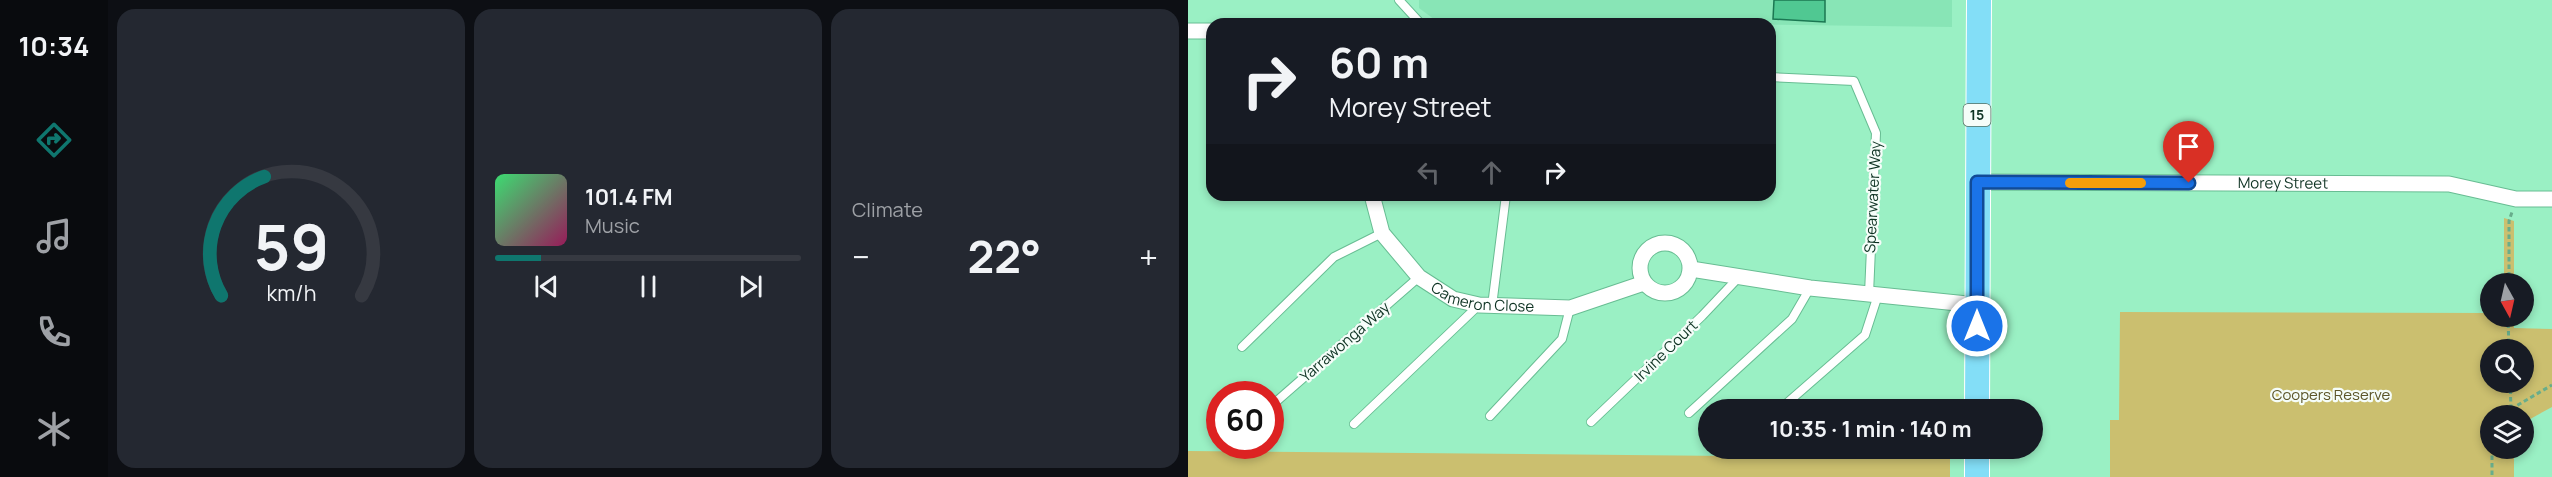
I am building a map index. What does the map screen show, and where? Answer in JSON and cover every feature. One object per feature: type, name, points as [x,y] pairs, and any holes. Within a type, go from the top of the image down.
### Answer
[{"type":"main road","name":"15","points":[[1977,399],[1978,0]]},
{"type":"main road","points":[[1977,459],[1977,477]]},
{"type":"street","points":[[1188,31],[1206,32]]},
{"type":"street","name":"Morey Street","points":[[1977,182],[2449,184],[2516,199],[2552,199]]},
{"type":"street","name":"Cameron Close","points":[[1374,201],[1382,233],[1419,277],[1453,299],[1486,306],[1570,308],[1644,283]]},
{"type":"street","points":[[1664,243],[1681,248],[1686,254],[1691,270],[1685,284],[1672,293],[1657,292],[1644,283],[1641,276],[1641,262],[1648,249],[1664,243]]},
{"type":"street","points":[[1691,270],[1810,288],[1977,305]]},
{"type":"lane","points":[[1400,0],[1416,18]]},
{"type":"lane","name":"Spearwater Way","points":[[1776,77],[1854,81],[1876,133],[1874,295]]},
{"type":"lane","points":[[1354,424],[1486,306],[1505,201]]},
{"type":"lane","points":[[1242,347],[1334,257],[1382,233]]},
{"type":"lane","name":"Yarrawonga Way","points":[[1284,395],[1419,277]]},
{"type":"lane","name":"Irvine Court","points":[[1591,422],[1702,316],[1738,278]]},
{"type":"lane","points":[[1689,413],[1792,319],[1810,288]]},
{"type":"lane","points":[[1792,399],[1865,335],[1874,295]]},
{"type":"lane","points":[[1490,416],[1562,339],[1570,308]]},
{"type":"path","points":[[2508,273],[2509,220],[2516,199]]},
{"type":"path","points":[[2518,405],[2552,385]]},
{"type":"path","points":[[2492,459],[2492,477]]},
{"type":"shaded area","points":[[1419,0],[1952,0],[1952,27],[1776,25],[1776,18],[1432,18],[1419,8]]},
{"type":"green space","points":[[2504,218],[2514,221],[2514,273],[2504,273]]},
{"type":"green space","name":"Coopers Reserve","points":[[2120,312],[2480,313],[2480,327],[2552,329],[2552,407],[2534,417],[2534,405],[2480,405],[2480,459],[2514,459],[2514,477],[2110,477],[2110,420],[2119,420]]},
{"type":"green space","points":[[1188,451],[1206,451],[1206,459],[1284,459],[1284,452],[1698,456],[1698,459],[1950,459],[1950,477],[1188,477]]},
{"type":"building","points":[[1774,0],[1825,0],[1825,22],[1773,18]]},
{"type":"slow traffic","points":[[2070,183],[2141,183]]},
{"type":"route","points":[[1977,326],[1977,182],[2189,183]]}]
